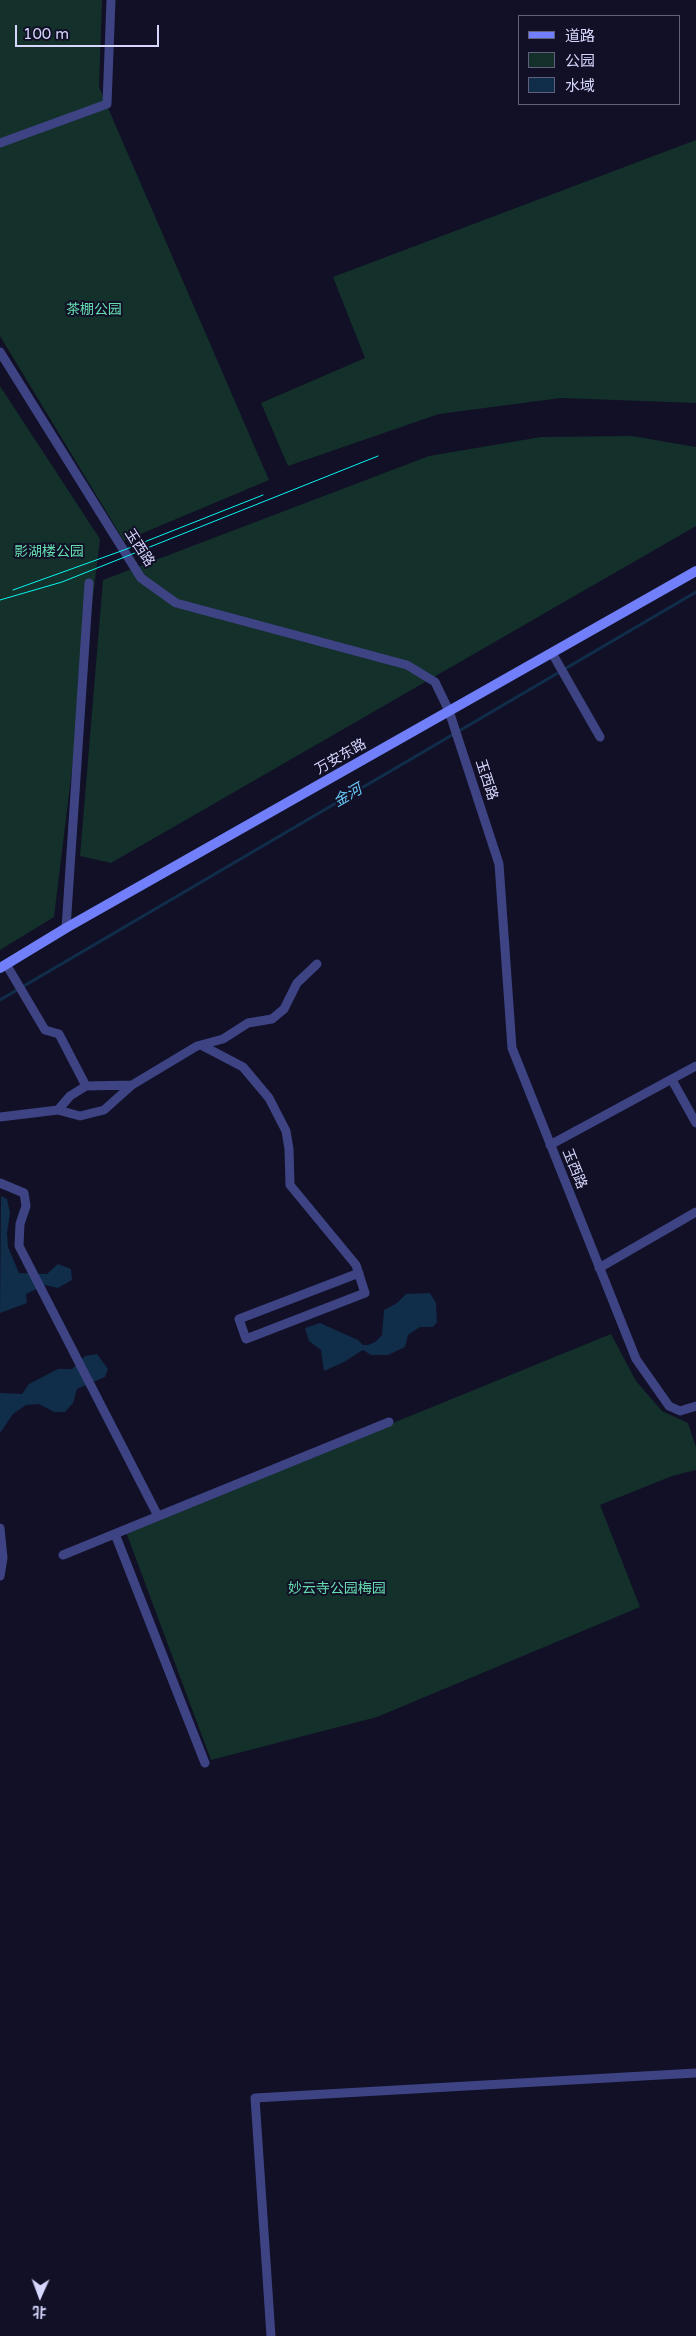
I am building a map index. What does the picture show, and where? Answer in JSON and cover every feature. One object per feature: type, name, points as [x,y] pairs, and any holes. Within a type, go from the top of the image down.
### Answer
[{"type":"street","points":[[0,143],[107,104],[111,0]]},
{"type":"street","name":"玉西路","points":[[0,352],[141,578],[176,603],[407,665],[435,682],[449,711],[499,864],[512,1048],[636,1359],[669,1406],[680,1411],[696,1406]]},
{"type":"street","name":"万安东路","points":[[3,966],[66,928],[696,571]]},
{"type":"street","points":[[66,928],[89,583]]},
{"type":"street","points":[[552,653],[600,737]]},
{"type":"street","points":[[0,1117],[58,1110],[80,1116],[104,1110],[132,1085],[201,1045],[224,1039],[248,1023],[272,1019],[284,1010],[297,982],[317,964]]},
{"type":"street","points":[[3,966],[16,980],[44,1030],[59,1034],[86,1086]]},
{"type":"street","points":[[201,1045],[243,1067],[269,1098],[286,1131],[290,1149],[290,1185],[337,1240],[356,1266],[365,1293],[246,1339],[239,1319],[358,1273]]},
{"type":"street","points":[[550,1146],[696,1066]]},
{"type":"street","points":[[672,1080],[696,1123]]},
{"type":"street","points":[[58,1110],[70,1096],[86,1086],[132,1085]]},
{"type":"street","points":[[0,1182],[24,1194],[26,1206],[20,1224],[19,1246],[158,1516]]},
{"type":"street","points":[[599,1268],[696,1212]]},
{"type":"street","points":[[63,1555],[389,1422]]},
{"type":"street","points":[[0,1528],[3,1540],[3,1558],[0,1576]]},
{"type":"street","points":[[115,1534],[205,1763]]},
{"type":"street","points":[[271,2336],[255,2098],[696,2073]]},
{"type":"green space","name":"茶棚公园","points":[[0,0],[102,0],[99,87],[269,480],[124,541],[0,336]]},
{"type":"green space","points":[[696,140],[696,403],[561,398],[439,414],[288,466],[261,403],[365,358],[333,277]]},
{"type":"green space","name":"影湖楼公园","points":[[0,386],[100,539],[54,917],[0,950]]},
{"type":"green space","points":[[632,436],[696,447],[696,526],[111,863],[80,856],[103,580],[429,456],[541,437]]},
{"type":"green space","name":"妙云寺公园梅园","points":[[611,1334],[636,1381],[662,1411],[688,1423],[696,1447],[696,1470],[672,1476],[600,1505],[640,1607],[377,1717],[211,1760],[126,1532]]},
{"type":"water","points":[[1,1196],[7,1199],[10,1213],[7,1233],[8,1247],[19,1273],[47,1274],[58,1264],[71,1269],[72,1280],[58,1288],[45,1285],[26,1294],[27,1303],[0,1313]]},
{"type":"water","points":[[430,1293],[436,1303],[437,1322],[433,1327],[420,1327],[408,1335],[405,1347],[388,1355],[371,1355],[363,1350],[344,1362],[324,1371],[321,1350],[309,1341],[305,1328],[320,1323],[358,1340],[363,1345],[368,1345],[375,1342],[382,1335],[384,1310],[397,1303],[406,1294]]},
{"type":"water","points":[[97,1354],[108,1369],[105,1377],[77,1389],[73,1403],[65,1412],[54,1412],[39,1404],[26,1405],[13,1414],[0,1433],[0,1393],[22,1394],[29,1384],[58,1369],[72,1369],[85,1356]]},
{"type":"waterway","name":"金河","points":[[0,1000],[696,592]]},
{"type":"tram line","points":[[0,600],[62,582],[378,456]]},
{"type":"tram line","points":[[13,590],[124,550],[263,495]]}]
